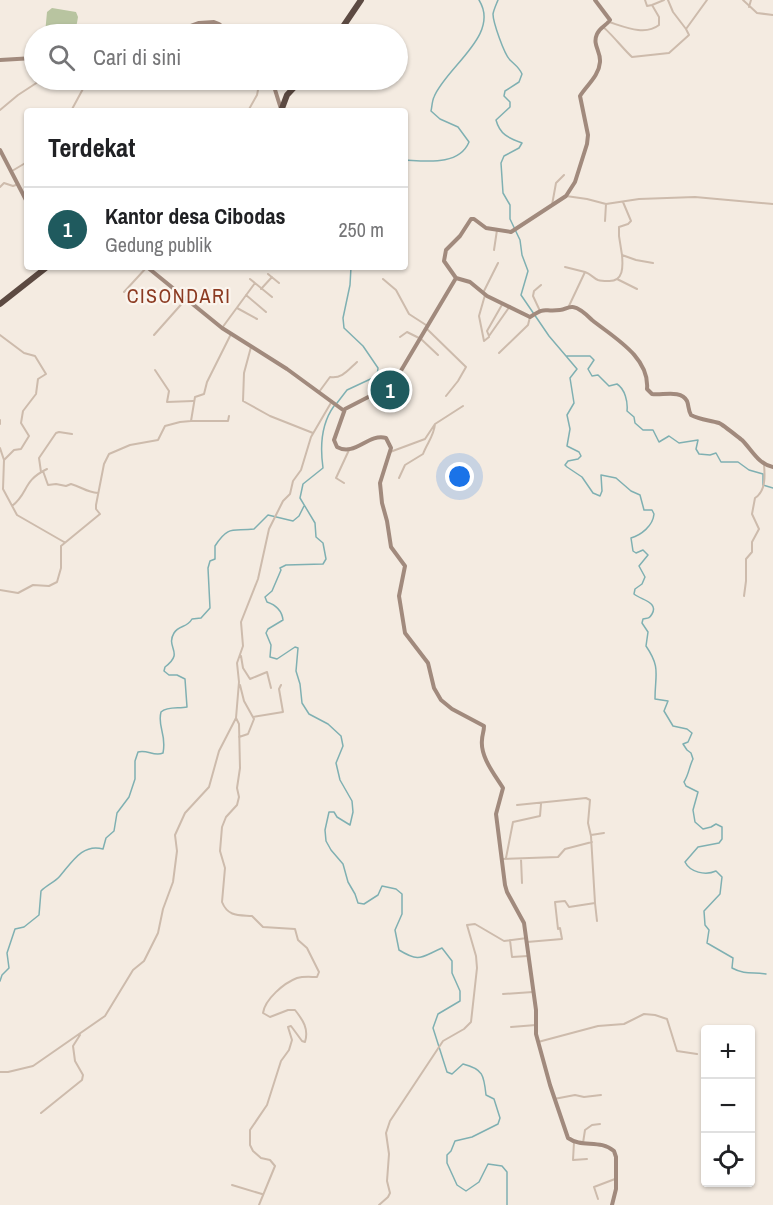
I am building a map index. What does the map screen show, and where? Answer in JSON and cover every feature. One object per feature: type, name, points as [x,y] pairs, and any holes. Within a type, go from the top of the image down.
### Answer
[{"type":"highway","points":[[345,24],[361,0]]},
{"type":"highway","points":[[282,108],[292,90]]},
{"type":"highway","points":[[1,301],[43,270]]},
{"type":"main road","points":[[595,0],[609,17],[609,22],[597,33],[594,42],[599,52],[600,64],[594,77],[580,96],[588,126],[587,144],[575,182],[566,196],[514,231],[497,231],[486,228],[472,218],[464,231],[446,250],[443,256],[446,264],[456,278],[472,283],[484,294],[531,317],[539,311],[578,309],[610,332],[630,351],[646,373],[647,389],[652,394],[683,397],[692,415],[725,426],[730,433],[742,440],[764,464],[773,467]]},
{"type":"main road","points":[[197,24],[214,22],[219,24]]},
{"type":"main road","points":[[0,60],[24,59]]},
{"type":"main road","points":[[276,90],[280,108]]},
{"type":"main road","points":[[0,150],[24,195]]},
{"type":"main road","points":[[153,270],[222,328],[344,410]]},
{"type":"main road","points":[[456,278],[396,379],[390,386],[344,410],[334,440],[337,447],[349,450],[380,436],[388,440],[390,452],[381,474],[380,487],[392,547],[405,566],[399,596],[403,626],[409,640],[428,663],[438,696],[452,709],[484,726],[482,743],[484,753],[504,791],[497,805],[496,814],[506,889],[523,919],[538,1042],[566,1135],[574,1142],[600,1144],[612,1148],[616,1157],[616,1189],[612,1205]]},
{"type":"street","points":[[601,27],[610,32],[615,42],[633,57],[670,53],[689,35],[666,0],[647,6],[645,0]]},
{"type":"street","points":[[686,29],[707,0]]},
{"type":"street","points":[[743,0],[759,14],[773,15]]},
{"type":"street","points":[[749,7],[751,0]]},
{"type":"street","points":[[609,22],[638,30],[656,28],[660,20],[652,5]]},
{"type":"street","points":[[0,110],[26,90]]},
{"type":"street","points":[[74,108],[82,90]]},
{"type":"street","points":[[250,108],[258,90]]},
{"type":"street","points":[[12,171],[24,164]]},
{"type":"street","points":[[552,205],[556,183],[564,175]]},
{"type":"street","points":[[0,187],[4,183],[13,186],[19,184]]},
{"type":"street","points":[[566,196],[606,204],[695,197],[773,204]]},
{"type":"street","points":[[565,267],[591,274],[597,280],[612,282],[617,279],[622,272],[619,226],[631,221],[622,202]]},
{"type":"street","points":[[605,221],[606,204]]},
{"type":"street","points":[[494,250],[497,231]]},
{"type":"street","points":[[622,255],[653,263]]},
{"type":"street","points":[[498,263],[484,294],[479,321],[484,341],[510,306]]},
{"type":"street","points":[[124,292],[144,270]]},
{"type":"street","points":[[568,308],[585,273]]},
{"type":"street","points":[[268,274],[279,283]]},
{"type":"street","points":[[261,289],[272,277]]},
{"type":"street","points":[[250,279],[272,297]]},
{"type":"street","points":[[383,279],[396,290],[409,314],[428,328],[466,367],[446,396]]},
{"type":"street","points":[[617,279],[637,289]]},
{"type":"street","points":[[222,328],[255,284]]},
{"type":"street","points":[[539,311],[533,296],[541,285]]},
{"type":"street","points":[[246,295],[266,312]]},
{"type":"street","points":[[154,334],[186,299]]},
{"type":"street","points":[[489,336],[486,331],[503,303]]},
{"type":"street","points":[[237,308],[257,319]]},
{"type":"street","points":[[499,353],[528,325],[531,317]]},
{"type":"street","points":[[400,338],[407,332],[421,339],[438,355]]},
{"type":"street","points":[[191,421],[195,396],[204,394],[207,382],[231,334]]},
{"type":"street","points":[[0,335],[24,353],[34,357],[46,373],[38,379],[36,394],[22,411],[21,423],[29,436],[25,446],[14,450],[4,460]]},
{"type":"street","points":[[251,346],[244,373],[243,401],[270,416],[310,432]]},
{"type":"street","points":[[319,392],[330,377],[336,378],[344,374],[357,362]]},
{"type":"street","points":[[155,370],[169,391],[167,402],[194,401]]},
{"type":"street","points":[[239,738],[248,734],[253,721],[244,701],[237,667],[243,642],[241,622],[258,579],[269,530],[283,501],[290,494],[300,471],[310,432],[332,402]]},
{"type":"street","points":[[390,452],[425,439],[435,424],[463,406]]},
{"type":"street","points":[[0,590],[18,592],[33,585],[53,585],[57,582],[61,568],[60,549],[65,542],[100,514],[95,507],[104,464],[109,454],[130,445],[158,440],[164,427],[169,425],[191,421],[228,421],[229,416]]},
{"type":"street","points":[[399,478],[405,465],[423,454],[425,446],[432,439],[435,424]]},
{"type":"street","points":[[72,434],[56,433],[39,458],[42,472],[48,485],[71,484],[86,492],[98,493]]},
{"type":"street","points":[[0,448],[4,460],[2,484],[4,494],[19,517],[65,542]]},
{"type":"street","points":[[344,483],[336,478],[349,450]]},
{"type":"street","points":[[744,596],[747,580],[746,559],[752,552],[752,543],[759,530],[752,513],[755,498],[761,494],[763,487],[764,464]]},
{"type":"street","points":[[12,506],[20,499],[30,480],[47,470]]},
{"type":"street","points":[[240,654],[241,662],[250,679],[267,672],[272,688]]},
{"type":"street","points":[[0,1072],[33,1066],[105,1016],[133,970],[143,962],[158,933],[163,909],[173,882],[177,851],[175,835],[185,813],[209,787],[219,751],[236,718],[239,682]]},
{"type":"street","points":[[253,717],[283,712],[280,685]]},
{"type":"street","points":[[236,718],[239,724],[240,768],[237,785],[239,800],[224,820],[222,827],[220,851],[225,868],[222,902],[230,913],[252,916],[262,927],[294,929],[298,940],[307,948],[319,972],[318,976],[294,979],[275,994],[264,1007],[263,1013],[272,1017],[288,1010],[295,1010],[307,1029],[307,1036],[305,1042],[302,1041],[295,1028],[288,1027],[292,1041],[289,1050],[278,1069],[267,1105],[251,1126],[250,1145],[253,1151],[261,1158],[270,1160],[275,1166],[259,1205]]},
{"type":"street","points":[[517,805],[589,799],[588,828],[592,842],[597,921]]},
{"type":"street","points":[[541,804],[540,816],[513,822],[503,859],[558,857],[565,849],[592,842]]},
{"type":"street","points":[[591,836],[604,832]]},
{"type":"street","points":[[520,859],[522,883]]},
{"type":"street","points":[[379,1205],[390,1193],[387,1181],[389,1155],[386,1136],[390,1120],[444,1040],[469,1026],[473,1016],[477,983],[476,956],[466,925],[475,924],[504,941],[562,939],[560,928],[558,929],[555,902],[565,901],[568,907],[595,903]]},
{"type":"street","points":[[510,940],[512,957],[528,956]]},
{"type":"street","points":[[503,994],[533,992]]},
{"type":"street","points":[[538,1042],[598,1026],[621,1024],[641,1015],[651,1014],[667,1019],[677,1051],[697,1054]]},
{"type":"street","points":[[511,1027],[536,1025]]},
{"type":"street","points":[[41,1113],[82,1080],[73,1046],[84,1030]]},
{"type":"street","points":[[554,1099],[575,1095],[584,1097],[601,1095]]},
{"type":"street","points":[[583,1143],[585,1130],[600,1124]]},
{"type":"street","points":[[574,1142],[573,1160],[587,1159]]},
{"type":"street","points":[[598,1198],[594,1187],[616,1178]]},
{"type":"street","points":[[232,1185],[262,1194]]},
{"type":"green space","points":[[52,8],[76,12],[77,24],[46,24],[47,12]]},
{"type":"waterway","points":[[408,160],[450,159],[464,150],[469,142],[458,127],[440,119],[431,111],[433,99],[440,86],[478,38],[483,26],[484,13],[479,0]]},
{"type":"waterway","points":[[498,0],[493,14],[497,30],[508,57],[522,74],[519,82],[505,91],[504,96],[510,102],[510,107],[496,120],[503,133],[522,143],[519,148],[504,156],[501,163],[503,193],[510,205],[510,219],[520,240],[522,255],[528,271],[521,295],[549,336],[566,356],[590,356],[594,360],[588,369],[592,376],[598,375],[609,386],[617,384],[620,386],[625,396],[627,411],[643,430],[653,430],[659,442],[669,436],[679,443],[698,440],[696,449],[699,454],[716,453],[721,462],[738,462],[749,470],[763,474],[763,485],[773,488]]},
{"type":"waterway","points":[[337,403],[347,390],[377,376],[378,368],[363,346],[344,328],[343,318],[351,270]]},
{"type":"waterway","points":[[566,356],[577,369],[570,378],[574,403],[567,415],[570,429],[567,446],[579,452],[581,456],[568,461],[565,465],[582,477],[593,493],[600,496],[601,475],[616,478],[631,491],[640,495],[644,510],[652,510],[654,514],[646,529],[631,538],[633,551],[636,553],[643,550],[648,555],[639,566],[645,577],[642,584],[635,589],[634,594],[651,604],[654,610],[651,616],[643,619],[642,623],[648,632],[646,646],[654,660],[655,699],[668,701],[664,711],[673,726],[687,729],[692,733],[688,742],[683,744],[693,759],[684,782],[686,786],[698,792],[693,810],[695,822],[703,829],[716,824],[722,827],[722,839],[719,843],[698,847],[685,862],[694,871],[703,873],[716,871],[722,877],[720,894],[704,911],[705,925],[709,930],[707,943],[733,958],[732,968],[766,974]]},
{"type":"waterway","points":[[334,406],[326,420],[322,436],[323,468],[303,484],[300,498],[315,523],[316,537],[323,543],[326,559],[323,564],[286,565],[280,568],[272,591],[265,597],[267,602],[280,611],[283,620],[268,629],[266,633],[271,645],[270,657],[277,659],[295,647],[298,648],[296,671],[302,703],[309,714],[328,724],[341,736],[343,746],[336,763],[340,780],[352,801],[353,812],[350,825],[337,817],[334,812],[329,812],[325,830],[326,841],[343,864],[358,903],[364,904],[378,895],[382,886],[396,889],[402,894],[402,914],[395,930],[399,950],[420,957],[442,948],[452,961],[452,973],[460,991],[460,1001],[438,1014],[433,1028],[447,1072],[452,1074],[463,1064],[479,1071],[483,1078],[486,1095],[494,1099],[500,1118],[498,1124],[472,1137],[455,1141],[447,1155],[447,1163],[457,1185],[466,1191],[479,1182],[488,1164],[502,1166],[507,1172],[507,1205]]},
{"type":"waterway","points":[[0,981],[9,968],[7,953],[15,929],[24,927],[39,915],[41,891],[58,878],[78,855],[90,849],[103,849],[106,838],[114,831],[117,813],[129,797],[135,779],[135,761],[138,752],[163,753],[161,712],[170,708],[187,707],[185,679],[177,675],[169,675],[164,671],[174,657],[172,643],[174,633],[192,619],[201,618],[210,608],[208,568],[210,561],[215,559],[215,546],[224,534],[232,530],[254,529],[268,515],[293,521],[299,516],[304,506]]},
{"type":"place","name":"Kantor desa Cibodas","points":[[390,390]]},
{"type":"district","name":"CISONDARI","points":[[179,295]]}]
